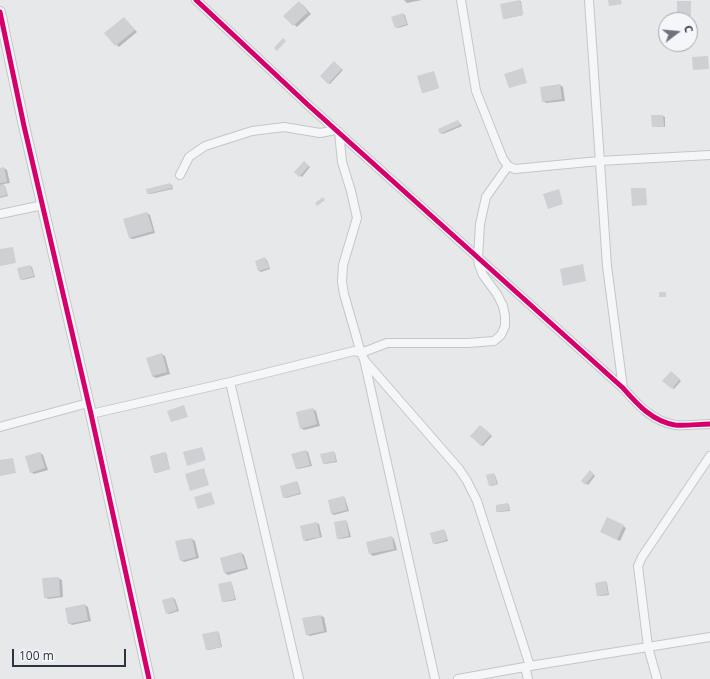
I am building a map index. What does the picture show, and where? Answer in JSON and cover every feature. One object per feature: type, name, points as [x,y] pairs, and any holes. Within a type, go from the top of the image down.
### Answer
[{"type":"street","points":[[196,0],[338,131],[623,388],[641,408],[660,421],[677,425],[710,424]]},
{"type":"street","points":[[461,0],[476,91],[503,159],[508,166],[515,169],[599,161],[710,155]]},
{"type":"street","points":[[589,0],[607,266],[623,388]]},
{"type":"street","points":[[0,12],[149,679]]},
{"type":"street","points":[[180,175],[189,156],[205,146],[252,131],[284,127],[320,132],[338,131]]},
{"type":"street","points":[[338,131],[342,162],[357,218],[343,265],[342,282],[344,294],[363,356],[436,679]]},
{"type":"street","points":[[363,356],[387,343],[468,343],[494,341],[501,335],[505,326],[503,306],[497,294],[483,275],[478,258],[480,224],[486,196],[508,166]]},
{"type":"street","points":[[0,214],[43,205]]},
{"type":"street","points":[[91,414],[230,382],[354,351],[363,356],[459,469],[467,481],[477,501],[527,666],[528,679]]},
{"type":"street","points":[[230,382],[299,679]]},
{"type":"street","points":[[0,427],[88,403]]},
{"type":"street","points":[[657,679],[648,647],[638,566],[642,557],[710,456]]},
{"type":"street","points":[[458,679],[527,666],[710,637]]},
{"type":"building","points":[[520,0],[523,15],[503,19],[500,4]]},
{"type":"building","points":[[608,0],[621,0],[622,4],[609,6]]},
{"type":"building","points":[[299,1],[308,12],[293,26],[283,16]]},
{"type":"building","points":[[677,1],[691,1],[691,12],[677,12]]},
{"type":"building","points":[[403,13],[407,24],[395,28],[391,17]]},
{"type":"building","points":[[124,17],[135,30],[115,46],[104,33]]},
{"type":"building","points":[[283,38],[286,41],[277,51],[274,48]]},
{"type":"building","points":[[708,56],[709,69],[693,70],[692,57]]},
{"type":"building","points":[[334,61],[342,69],[328,84],[320,76]]},
{"type":"building","points":[[523,68],[527,83],[509,88],[504,74]]},
{"type":"building","points":[[434,71],[439,88],[422,93],[417,76]]},
{"type":"building","points":[[560,84],[562,99],[542,102],[540,87]]},
{"type":"building","points":[[651,115],[663,115],[664,127],[652,127]]},
{"type":"building","points":[[458,120],[460,125],[440,134],[438,129]]},
{"type":"building","points":[[304,161],[309,166],[299,177],[294,172]]},
{"type":"building","points":[[4,167],[7,182],[0,183],[0,168]]},
{"type":"building","points":[[170,183],[172,188],[147,194],[146,189]]},
{"type":"building","points":[[4,184],[7,195],[0,197],[0,185]]},
{"type":"building","points":[[631,188],[646,188],[647,205],[632,206]]},
{"type":"building","points":[[559,189],[563,204],[548,209],[543,194]]},
{"type":"building","points":[[323,197],[325,200],[317,206],[315,203]]},
{"type":"building","points":[[147,212],[153,231],[129,238],[123,219]]},
{"type":"building","points":[[13,247],[16,263],[0,266],[0,249]]},
{"type":"building","points":[[265,257],[269,268],[258,271],[255,261]]},
{"type":"building","points":[[583,264],[586,281],[563,286],[560,269]]},
{"type":"building","points":[[30,265],[34,276],[20,280],[17,268]]},
{"type":"building","points":[[659,292],[666,292],[666,297],[659,297]]},
{"type":"building","points":[[162,353],[167,372],[152,376],[146,358]]},
{"type":"building","points":[[671,371],[680,379],[672,389],[662,381]]},
{"type":"building","points":[[184,405],[188,417],[171,422],[167,411]]},
{"type":"building","points":[[313,408],[317,424],[300,429],[296,412]]},
{"type":"building","points":[[480,425],[491,434],[481,446],[470,436]]},
{"type":"building","points":[[202,447],[206,460],[187,466],[183,452]]},
{"type":"building","points":[[306,450],[310,465],[296,469],[291,454]]},
{"type":"building","points":[[334,451],[336,461],[323,464],[320,454]]},
{"type":"building","points":[[40,452],[45,468],[30,473],[25,456]]},
{"type":"building","points":[[165,452],[170,469],[154,473],[150,456]]},
{"type":"building","points":[[13,458],[16,473],[0,476],[0,460]]},
{"type":"building","points":[[204,468],[209,485],[190,491],[185,474]]},
{"type":"building","points":[[590,470],[594,474],[585,485],[581,481]]},
{"type":"building","points":[[494,473],[497,484],[489,486],[486,475]]},
{"type":"building","points":[[297,481],[300,493],[283,498],[280,486]]},
{"type":"building","points":[[211,492],[215,504],[198,509],[194,497]]},
{"type":"building","points":[[344,496],[347,510],[331,514],[328,500]]},
{"type":"building","points":[[508,503],[509,510],[496,512],[496,505]]},
{"type":"building","points":[[607,517],[624,525],[617,540],[600,532]]},
{"type":"building","points":[[346,520],[349,536],[337,539],[334,522]]},
{"type":"building","points":[[317,522],[320,537],[303,540],[300,526]]},
{"type":"building","points":[[444,529],[447,540],[433,544],[430,533]]},
{"type":"building","points":[[392,536],[394,549],[369,554],[366,542]]},
{"type":"building","points":[[192,538],[196,557],[180,561],[175,541]]},
{"type":"building","points":[[241,552],[246,568],[224,573],[220,558]]},
{"type":"building","points":[[59,577],[60,596],[44,598],[42,578]]},
{"type":"building","points":[[231,581],[235,599],[222,602],[218,584]]},
{"type":"building","points":[[606,581],[608,594],[597,596],[595,583]]},
{"type":"building","points":[[173,597],[177,610],[166,614],[162,600]]},
{"type":"building","points":[[85,604],[88,620],[68,624],[65,608]]},
{"type":"building","points":[[321,615],[324,631],[306,635],[302,618]]},
{"type":"building","points":[[218,631],[221,647],[206,650],[202,634]]},
{"type":"cycle path","points":[[196,0],[307,104],[623,388],[652,416],[675,425],[710,424]]},
{"type":"cycle path","points":[[0,12],[24,126],[91,414],[149,679]]}]
